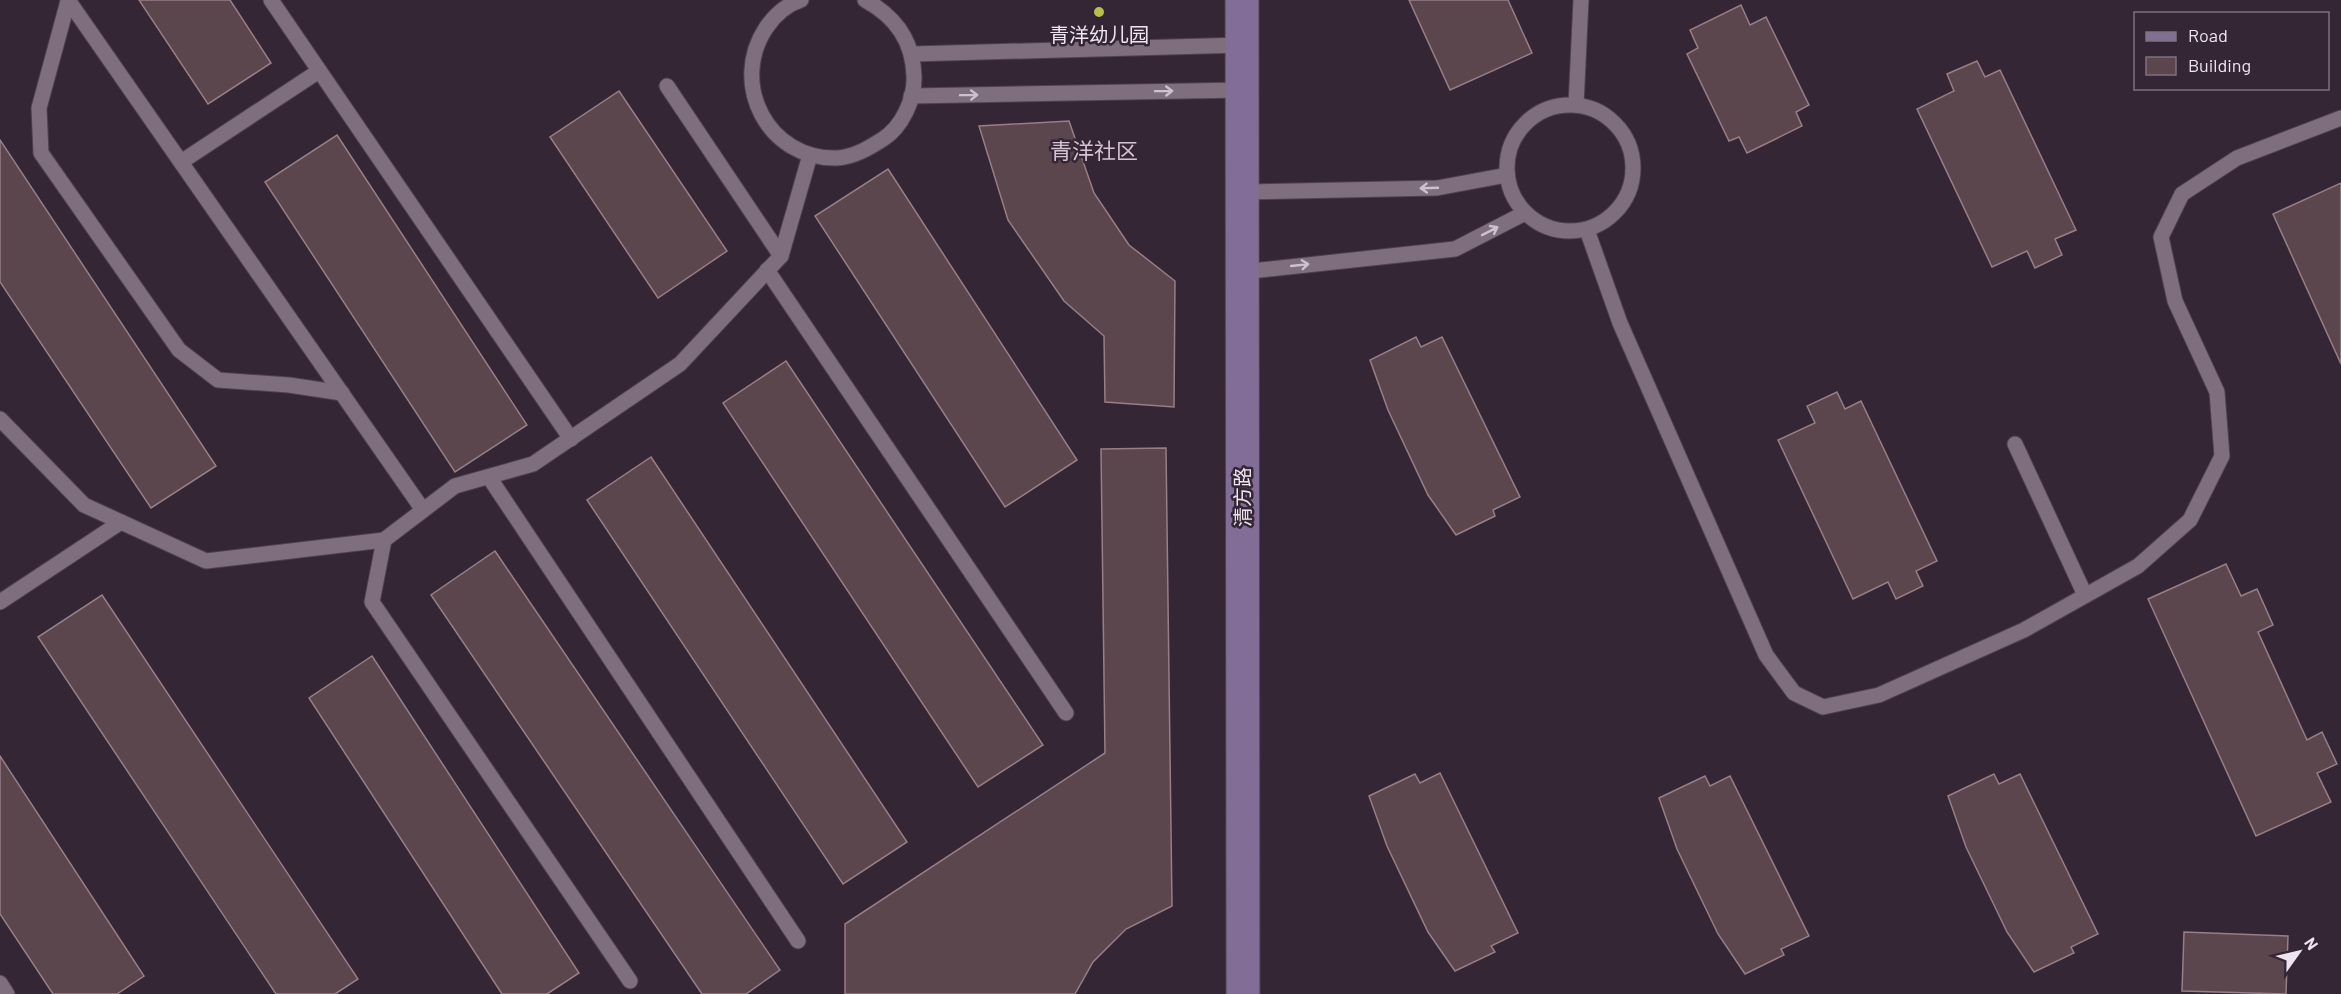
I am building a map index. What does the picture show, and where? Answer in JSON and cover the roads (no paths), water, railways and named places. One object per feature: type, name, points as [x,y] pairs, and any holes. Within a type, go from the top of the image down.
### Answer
[{"type":"street","name":"清方路","points":[[1242,0],[1243,994]]},
{"type":"lane","points":[[271,0],[571,439]]},
{"type":"lane","points":[[801,0],[792,3],[772,20],[758,41],[751,66],[752,95],[764,121],[784,142],[810,154],[838,158],[866,151],[890,135],[907,112],[915,85],[912,54],[904,35],[888,15],[865,0]]},
{"type":"lane","points":[[1576,105],[1581,0]]},
{"type":"lane","points":[[68,1],[423,510]]},
{"type":"lane","points":[[68,1],[39,108],[41,153],[179,350],[218,380],[289,385],[342,393]]},
{"type":"lane","points":[[912,54],[1242,45]]},
{"type":"lane","points":[[181,162],[319,71]]},
{"type":"lane","points":[[667,86],[781,256]]},
{"type":"lane","points":[[911,96],[1242,90]]},
{"type":"lane","points":[[1563,104],[1576,105],[1583,105],[1602,112],[1617,125],[1629,142],[1634,163],[1632,185],[1623,205],[1607,221],[1587,230],[1564,231],[1544,225],[1525,213],[1512,195],[1507,175],[1508,155],[1515,137],[1527,120],[1543,110],[1563,104]]},
{"type":"lane","points":[[1587,230],[1620,323],[1766,655],[1794,693],[1823,707],[1879,695],[2024,630],[2138,566],[2190,520],[2222,456],[2217,392],[2175,301],[2161,237],[2182,194],[2237,158],[2341,118]]},
{"type":"lane","points":[[0,419],[84,506],[206,561],[384,540],[455,486],[533,464],[680,364],[781,256],[810,154]]},
{"type":"lane","points":[[1242,192],[1437,189],[1507,175]]},
{"type":"lane","points":[[1242,272],[1455,249],[1525,213]]},
{"type":"lane","points":[[767,270],[1066,713]]},
{"type":"lane","points":[[2015,444],[2085,595]]},
{"type":"lane","points":[[489,477],[798,941]]},
{"type":"lane","points":[[0,602],[121,522]]},
{"type":"lane","points":[[384,540],[372,602],[630,981]]},
{"type":"lane","points":[[0,983],[7,994]]},
{"type":"place","name":"青洋幼儿园","points":[[1099,12]]},
{"type":"district","name":"青洋社区","points":[[1094,150]]}]
